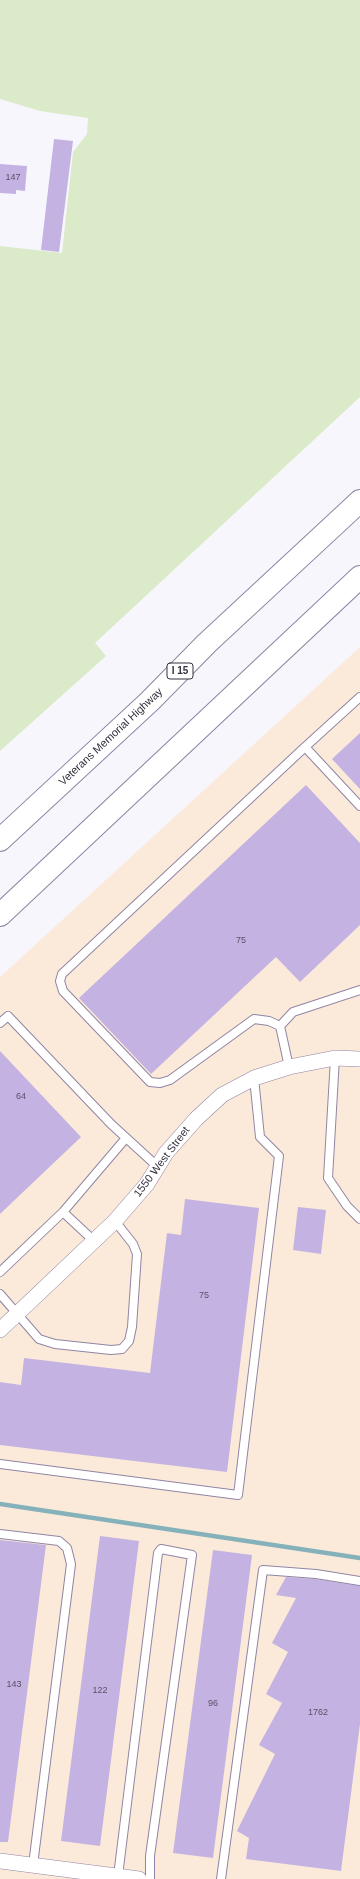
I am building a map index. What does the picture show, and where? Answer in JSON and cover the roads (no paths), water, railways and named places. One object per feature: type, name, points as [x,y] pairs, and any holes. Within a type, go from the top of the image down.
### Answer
[{"type":"highway","name":"Veterans Memorial Highway","points":[[0,840],[138,712],[208,643],[360,501]]},
{"type":"highway","points":[[0,915],[360,577]]},
{"type":"street","name":"1550 West Street","points":[[0,1330],[115,1221],[147,1184],[166,1153],[196,1119],[222,1095],[254,1078],[289,1067],[335,1058],[360,1059]]},
{"type":"street","points":[[0,1861],[139,1879]]},
{"type":"lane","points":[[280,1026],[269,1021],[254,1019],[170,1080],[160,1083],[150,1082],[63,991],[60,981],[62,974],[360,697]]},
{"type":"lane","points":[[305,747],[360,806]]},
{"type":"lane","points":[[280,1026],[293,1012],[360,990]]},
{"type":"lane","points":[[0,1023],[8,1016],[126,1138],[158,1167]]},
{"type":"lane","points":[[280,1026],[289,1067]]},
{"type":"lane","points":[[335,1058],[328,1178],[348,1206],[360,1219]]},
{"type":"lane","points":[[0,1464],[238,1495],[279,1156],[260,1137],[254,1078]]},
{"type":"lane","points":[[0,1272],[63,1212],[126,1138]]},
{"type":"lane","points":[[63,1212],[94,1241]]},
{"type":"lane","points":[[0,1294],[39,1339],[55,1344],[111,1350],[122,1349],[129,1341],[132,1327],[137,1254],[133,1244],[115,1221]]},
{"type":"lane","points":[[0,1534],[59,1541],[67,1548],[72,1564],[33,1866]]},
{"type":"lane","points":[[118,1876],[158,1553],[161,1549],[192,1555],[151,1848],[150,1879]]},
{"type":"lane","points":[[221,1879],[263,1570],[316,1574],[360,1581]]},
{"type":"waterway","points":[[0,1504],[360,1558]]}]
